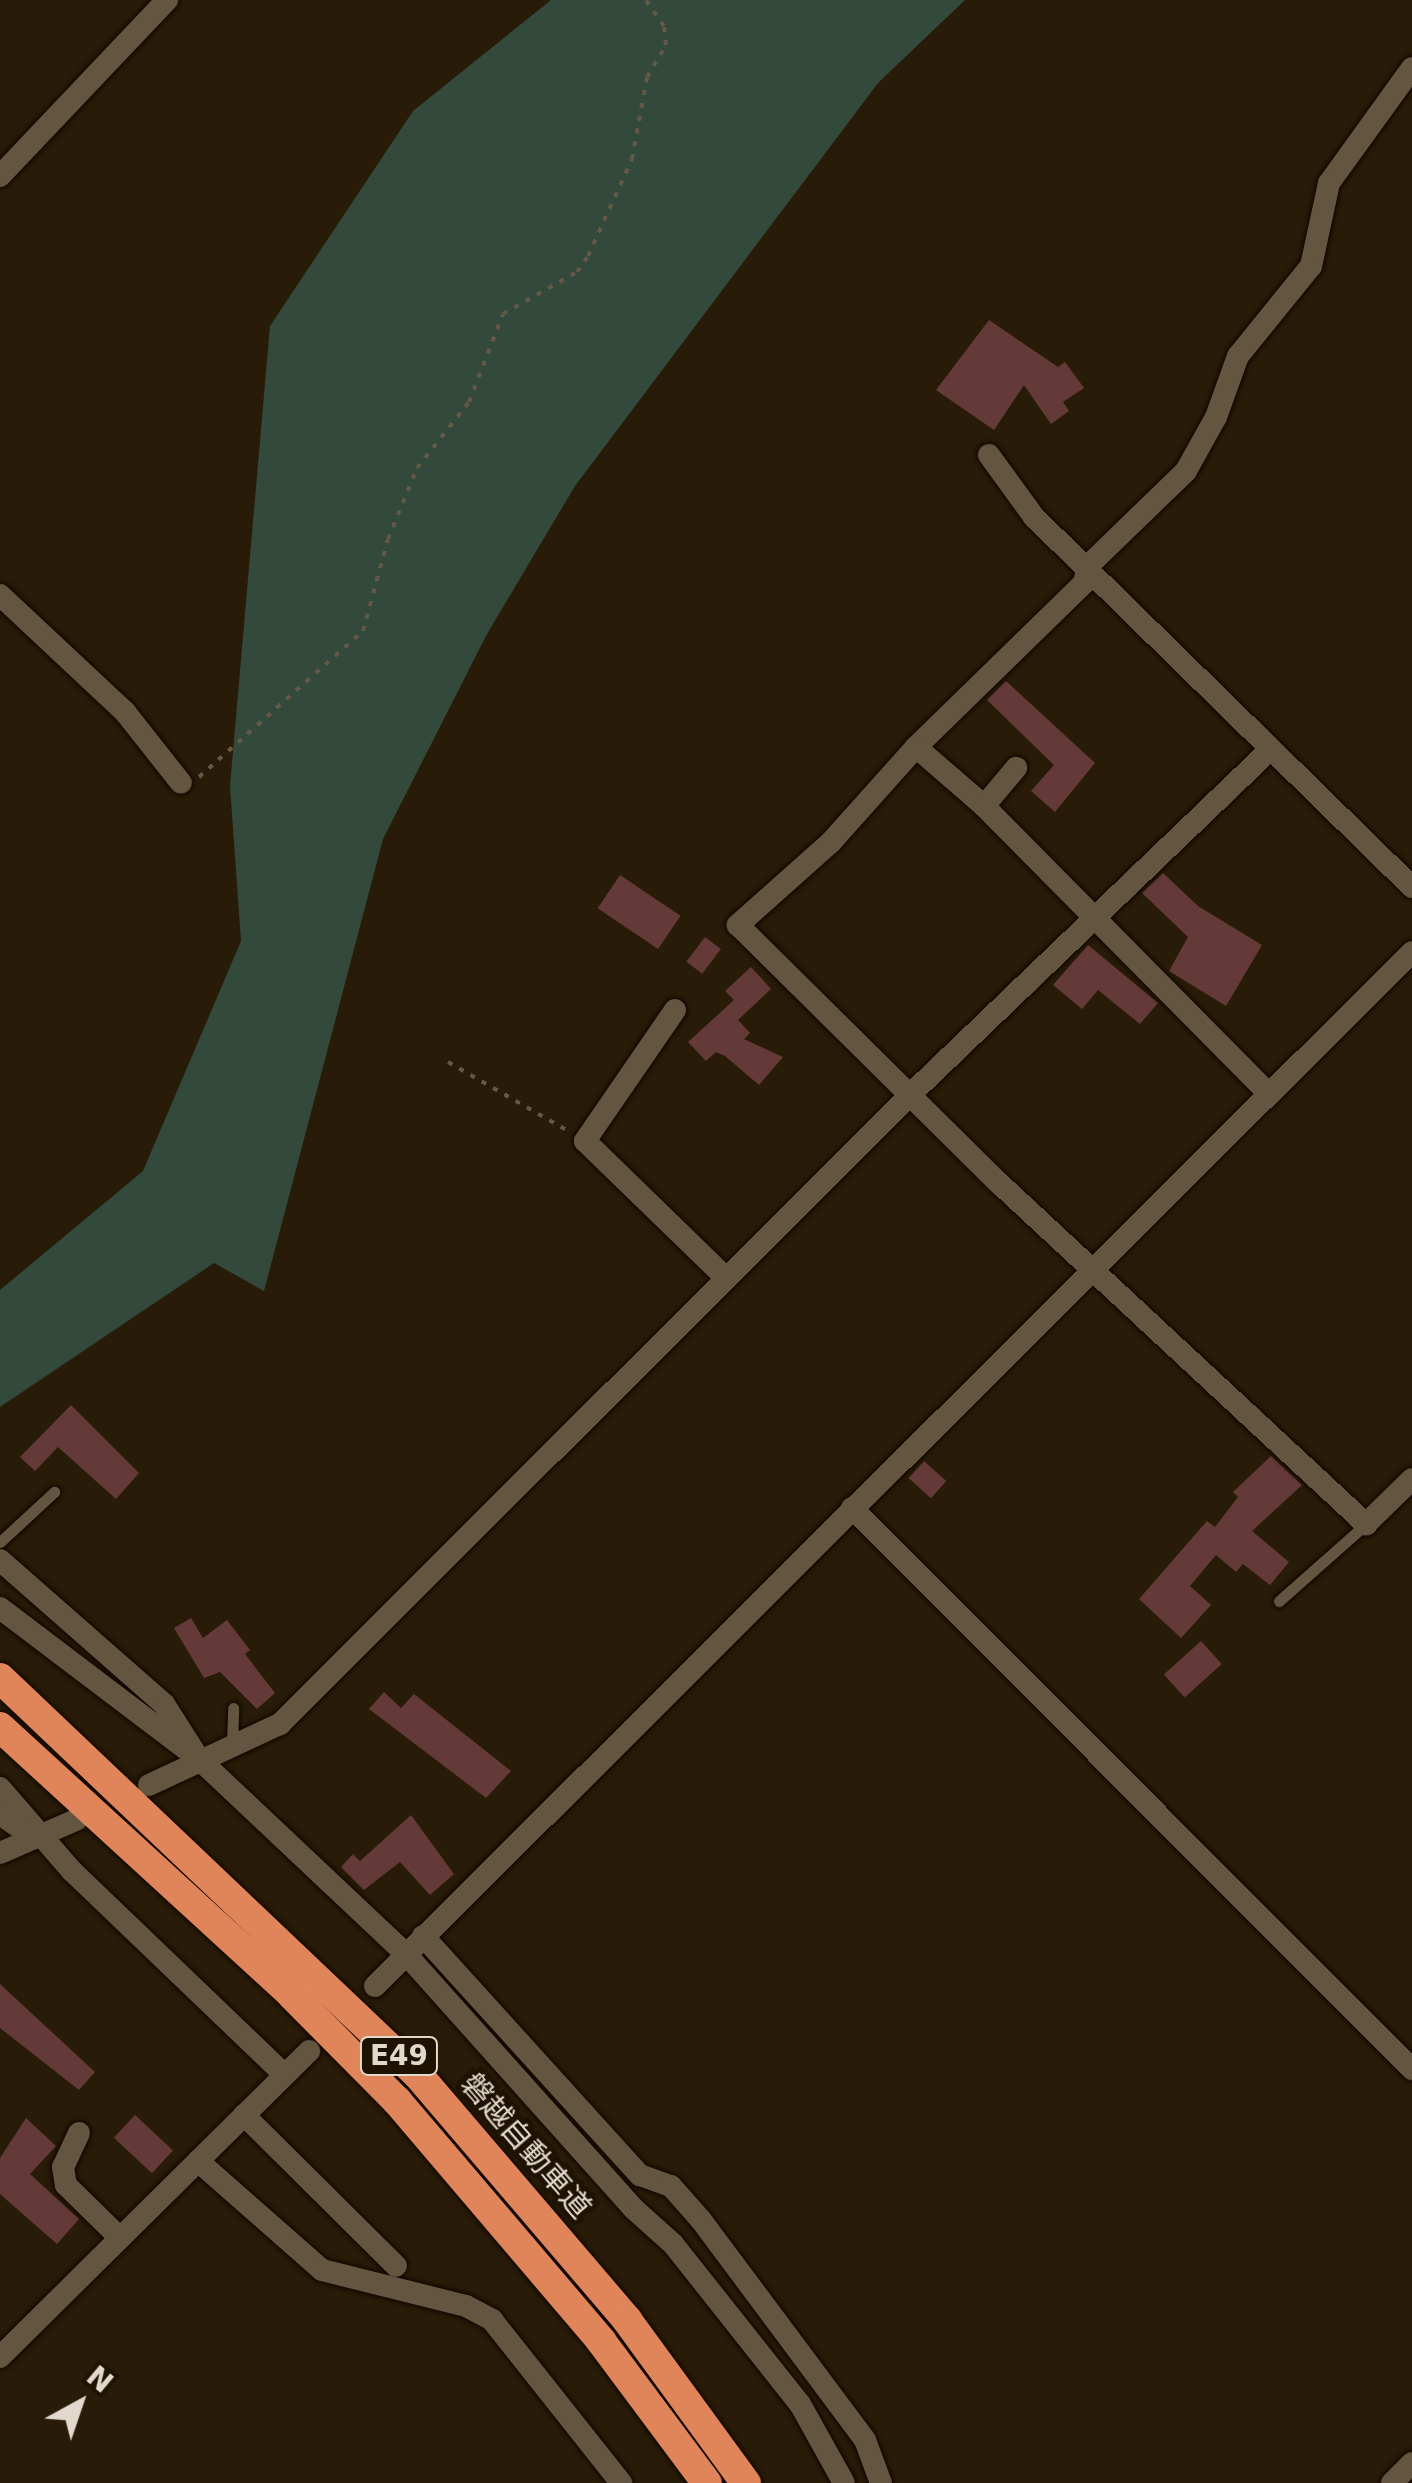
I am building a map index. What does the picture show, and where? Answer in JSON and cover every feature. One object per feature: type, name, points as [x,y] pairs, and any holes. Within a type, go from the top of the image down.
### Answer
[{"type":"highway","name":"磐越自動車道","points":[[0,1678],[418,2075],[616,2306],[746,2483]]},
{"type":"highway","name":"E49","points":[[0,1727],[397,2101],[601,2341],[707,2483]]},
{"type":"street","points":[[0,176],[167,0]]},
{"type":"street","points":[[1412,68],[1329,182],[1312,266],[1238,356],[1202,448],[1088,566],[1084,582],[916,748],[832,842],[738,925],[1000,1184],[1095,1266],[1366,1524],[1412,1479]]},
{"type":"street","points":[[989,455],[1034,517],[1412,886]]},
{"type":"street","points":[[0,596],[125,712],[181,783]]},
{"type":"street","points":[[916,748],[984,806],[1269,1094]]},
{"type":"street","points":[[149,1785],[280,1724],[912,1093],[1270,750]]},
{"type":"street","points":[[984,806],[1016,768]]},
{"type":"street","points":[[376,1986],[1412,952]]},
{"type":"street","points":[[675,1010],[585,1141],[725,1277]]},
{"type":"street","points":[[852,1508],[1412,2069]]},
{"type":"street","points":[[0,1560],[164,1704],[199,1759]]},
{"type":"street","points":[[0,1608],[199,1759],[405,1953],[708,2285],[800,2404],[844,2483]]},
{"type":"street","points":[[0,1788],[45,1835],[72,1871],[284,2074]]},
{"type":"street","points":[[0,1814],[27,1833],[45,1835]]},
{"type":"street","points":[[0,1853],[76,1820]]},
{"type":"street","points":[[422,1936],[640,2175],[671,2186],[701,2220],[865,2440],[881,2483]]},
{"type":"street","points":[[0,2357],[309,2051]]},
{"type":"street","points":[[244,2115],[396,2266]]},
{"type":"street","points":[[79,2133],[63,2167],[66,2185],[118,2236]]},
{"type":"street","points":[[198,2161],[322,2270],[466,2306],[492,2320],[621,2483]]},
{"type":"street","points":[[1392,2483],[1412,2462]]},
{"type":"lane","points":[[0,1542],[54,1492]]},
{"type":"lane","points":[[1278,1600],[1366,1524]]},
{"type":"lane","points":[[232,1744],[233,1708]]},
{"type":"path","points":[[181,783],[197,779],[350,648],[369,622],[388,539],[417,468],[469,402],[502,314],[577,272],[588,256],[632,158],[646,76],[666,45],[664,26],[646,0]]},
{"type":"path","points":[[448,1062],[585,1141]]},
{"type":"green space","points":[[551,0],[965,0],[878,83],[575,486],[487,634],[383,839],[264,1291],[214,1263],[0,1407],[0,1290],[143,1171],[241,941],[230,786],[270,326],[413,111]]},
{"type":"building","points":[[989,320],[1058,367],[1065,362],[1084,388],[1063,402],[1069,411],[1051,424],[1024,385],[994,430],[936,390]]},
{"type":"building","points":[[1006,681],[1095,763],[1055,812],[1031,791],[1054,765],[987,700]]},
{"type":"building","points":[[1163,873],[1198,906],[1262,945],[1226,1006],[1169,971],[1188,937],[1142,893]]},
{"type":"building","points":[[620,875],[681,916],[658,949],[598,908]]},
{"type":"building","points":[[705,937],[721,949],[702,974],[686,962]]},
{"type":"building","points":[[1088,945],[1158,1003],[1140,1024],[1098,990],[1082,1009],[1053,985]]},
{"type":"building","points":[[751,967],[771,989],[738,1020],[750,1033],[744,1039],[783,1057],[759,1085],[725,1056],[716,1052],[706,1061],[688,1042],[734,1000],[725,991]]},
{"type":"building","points":[[71,1405],[139,1473],[116,1499],[58,1447],[35,1471],[20,1457]]},
{"type":"building","points":[[1271,1456],[1302,1485],[1252,1531],[1289,1562],[1270,1585],[1243,1564],[1236,1572],[1216,1555],[1190,1586],[1211,1605],[1181,1638],[1139,1599],[1207,1521],[1215,1527],[1238,1497],[1233,1492]]},
{"type":"building","points":[[924,1461],[946,1481],[931,1498],[909,1478]]},
{"type":"building","points":[[191,1618],[203,1638],[227,1620],[250,1650],[245,1654],[275,1693],[257,1709],[220,1672],[204,1678],[174,1628]]},
{"type":"building","points":[[1201,1641],[1222,1664],[1185,1697],[1164,1674]]},
{"type":"building","points":[[384,1692],[401,1708],[414,1694],[511,1771],[486,1798],[369,1709]]},
{"type":"building","points":[[411,1815],[454,1874],[430,1895],[400,1862],[364,1890],[341,1867],[353,1854],[360,1861]]},
{"type":"building","points":[[0,1984],[95,2072],[79,2090],[0,2028]]},
{"type":"building","points":[[135,2115],[173,2150],[152,2173],[114,2138]]},
{"type":"building","points":[[26,2118],[56,2146],[30,2174],[79,2219],[57,2244],[0,2194],[0,2158]]}]
